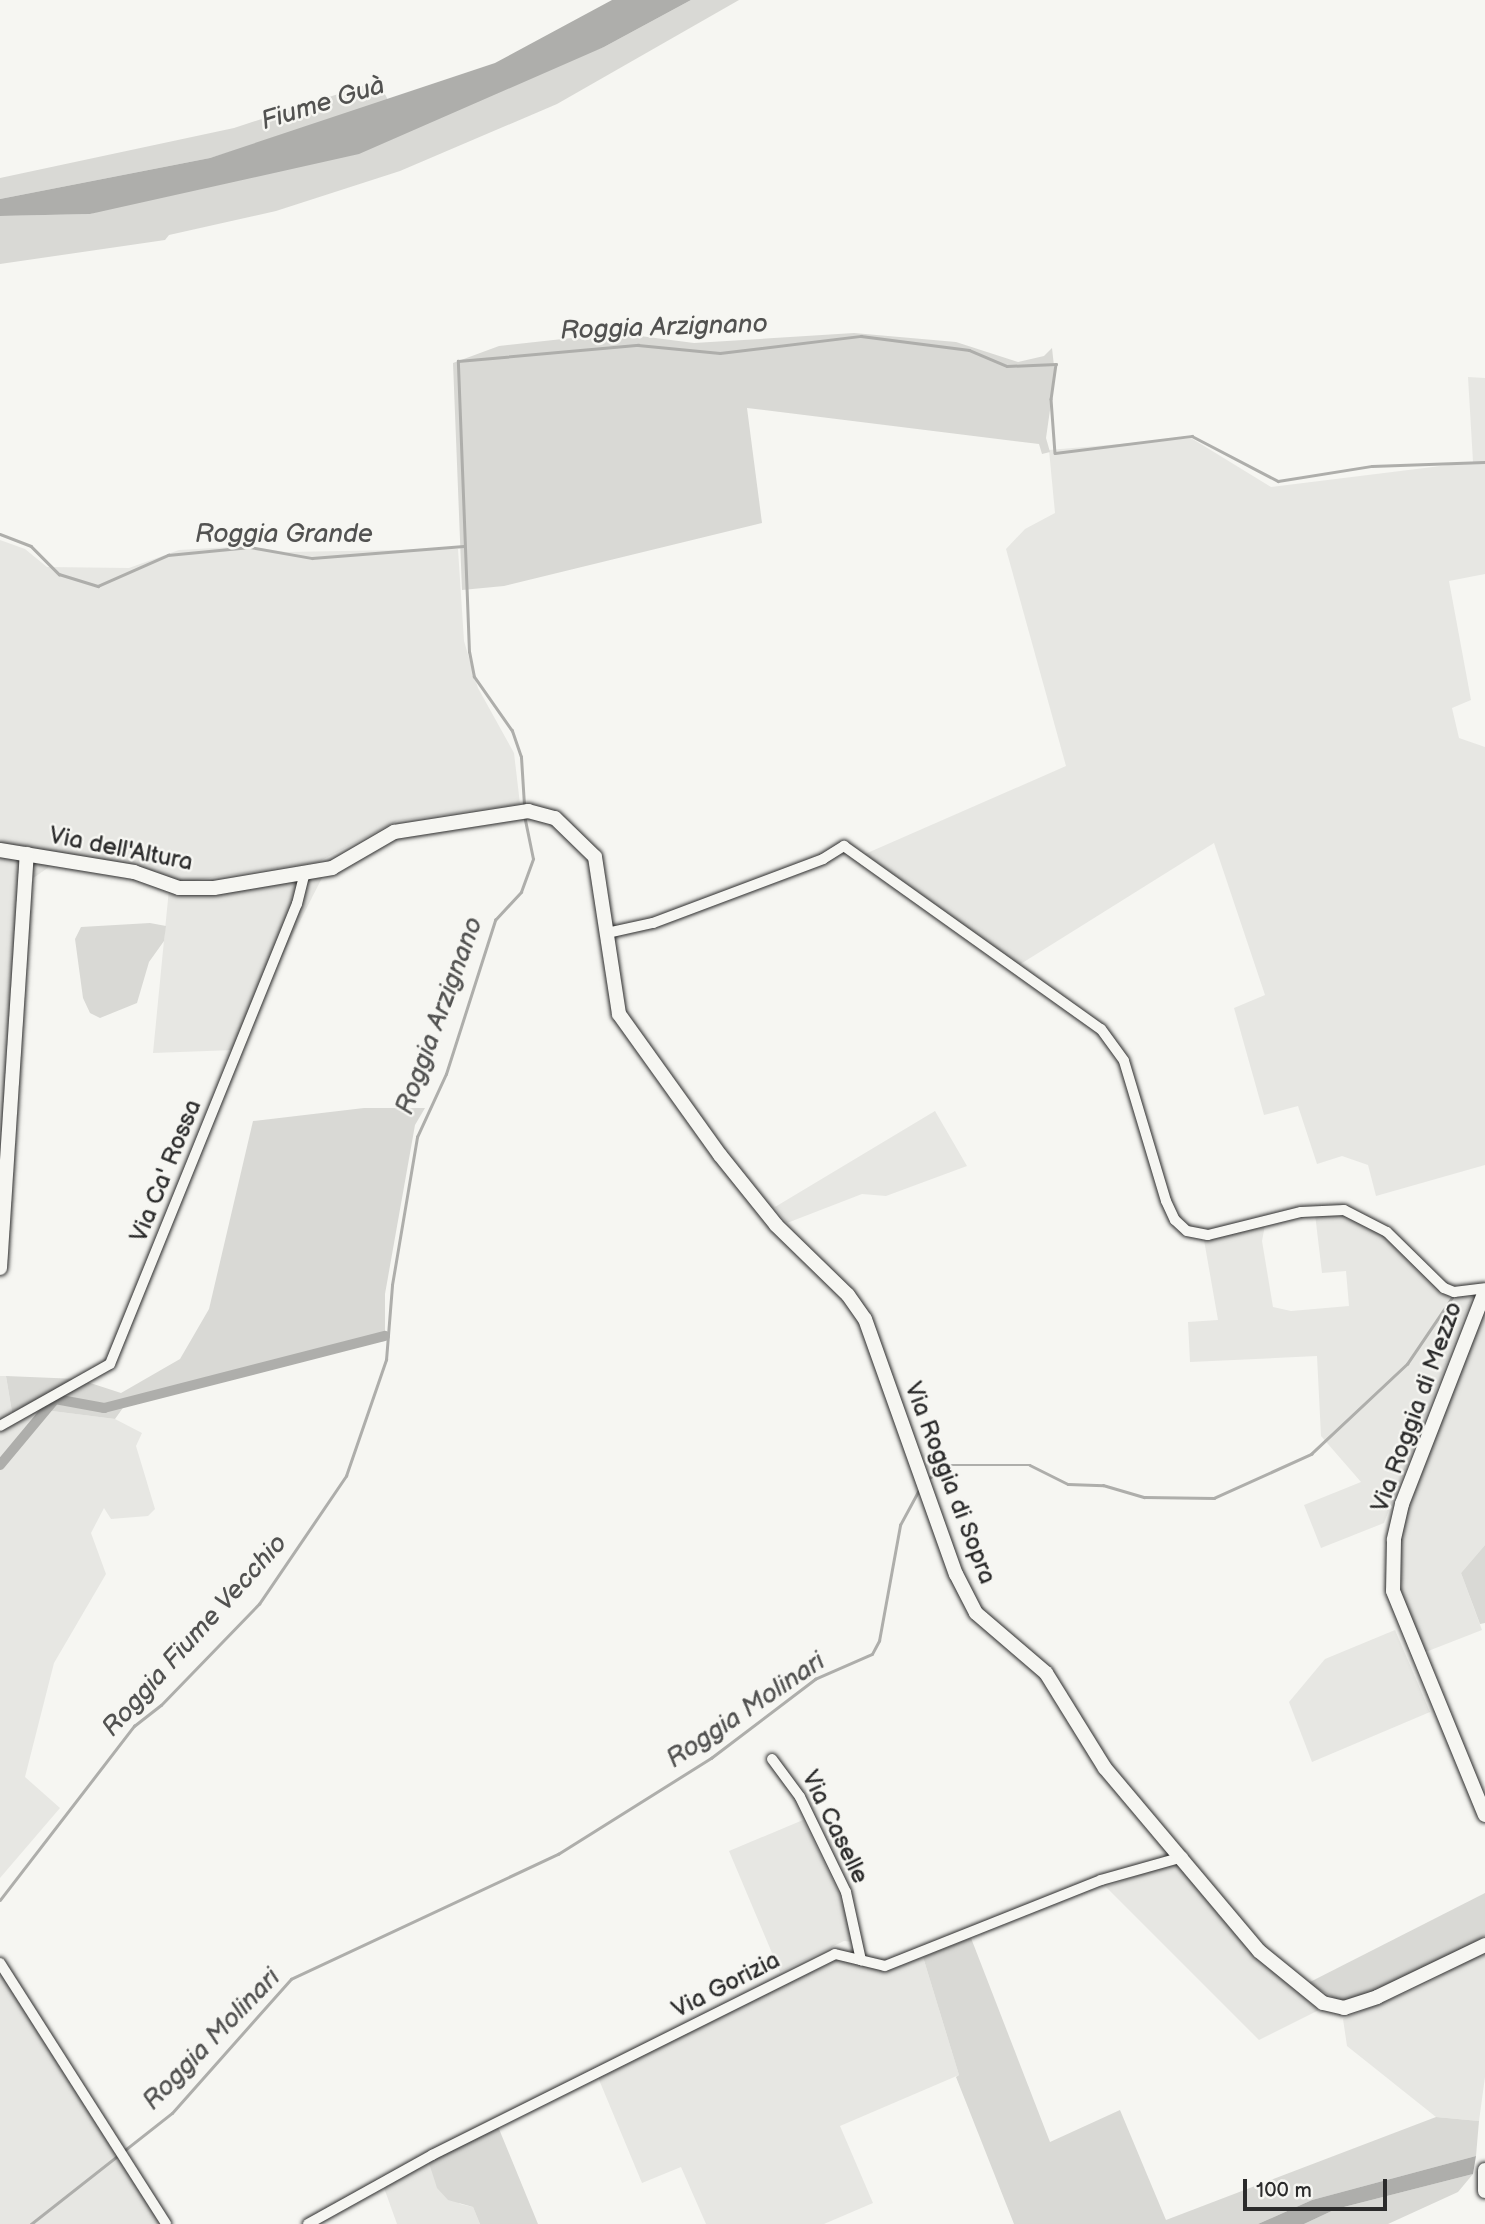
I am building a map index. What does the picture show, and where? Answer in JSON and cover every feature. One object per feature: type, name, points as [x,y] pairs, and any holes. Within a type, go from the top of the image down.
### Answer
[{"type":"street","name":"Via dell'Altura","points":[[0,850],[134,872],[179,888],[214,888],[304,875],[332,868],[394,832],[528,811],[555,818]]},
{"type":"street","name":"Via Roggia di Sopra","points":[[555,818],[595,857],[619,1014],[720,1155],[776,1224],[848,1295],[865,1319],[956,1574],[976,1613],[1046,1673],[1105,1768],[1183,1857],[1259,1951],[1323,2003],[1344,2008],[1377,1997],[1485,1945]]},
{"type":"street","points":[[607,933],[653,923],[822,859],[844,846],[1101,1029],[1124,1061],[1166,1202],[1175,1220],[1187,1231],[1208,1235],[1301,1212],[1345,1210],[1387,1232],[1444,1288],[1454,1292],[1484,1291]]},
{"type":"street","points":[[0,1268],[27,854]]},
{"type":"street","name":"Via Ca' Rossa","points":[[0,1426],[110,1364],[297,904],[304,875]]},
{"type":"street","name":"Via Roggia di Mezzo","points":[[1484,1291],[1402,1504],[1394,1540],[1393,1591],[1485,1815]]},
{"type":"street","name":"Via Caselle","points":[[772,1759],[782,1767],[800,1797],[846,1892],[861,1960]]},
{"type":"street","name":"Via Gorizia","points":[[308,2224],[432,2155],[835,1954],[885,1966],[1101,1880],[1183,1857]]},
{"type":"street","points":[[0,1963],[166,2224]]},
{"type":"street","points":[[1485,2170],[1485,2191]]},
{"type":"shaded area","points":[[612,0],[691,0],[604,47],[359,154],[90,214],[0,216],[0,199],[210,158],[495,63]]},
{"type":"shaded area","points":[[691,0],[739,0],[557,104],[400,171],[276,211],[169,235],[165,240],[0,264],[0,216],[90,214],[604,47]]},
{"type":"shaded area","points":[[378,81],[388,100],[318,125],[210,158],[0,199],[0,178],[234,128]]},
{"type":"shaded area","points":[[617,333],[694,343],[854,333],[956,342],[1018,362],[1044,356],[1052,348],[1055,375],[1046,438],[1050,452],[1042,454],[1039,444],[747,408],[762,523],[504,586],[462,590],[453,363],[499,346]]},
{"type":"shaded area","points":[[1468,377],[1485,378],[1485,574],[1449,581],[1471,700],[1452,708],[1459,738],[1485,747],[1485,1165],[1376,1196],[1368,1165],[1342,1156],[1317,1164],[1298,1106],[1264,1115],[1234,1008],[1265,995],[1214,843],[1019,965],[865,854],[1066,766],[1006,549],[1025,529],[1055,513],[1049,450],[1191,438],[1271,487],[1473,462]]},
{"type":"shaded area","points":[[0,540],[25,549],[47,567],[129,568],[179,550],[248,546],[286,552],[458,549],[464,641],[478,688],[514,753],[520,804],[397,821],[318,862],[197,880],[171,889],[323,876],[234,1050],[153,1053],[169,889],[126,877],[52,865],[29,881],[0,1277]]},
{"type":"shaded area","points":[[150,923],[166,926],[164,941],[149,962],[137,1003],[100,1018],[90,1013],[83,998],[75,939],[81,927]]},
{"type":"shaded area","points":[[364,1108],[425,1108],[415,1125],[385,1294],[385,1341],[302,1355],[125,1405],[115,1419],[52,1411],[13,1418],[6,1376],[78,1379],[121,1393],[180,1359],[209,1309],[253,1121]]},
{"type":"shaded area","points":[[935,1111],[967,1166],[886,1196],[862,1194],[787,1223],[775,1207]]},
{"type":"shaded area","points":[[1315,1214],[1345,1214],[1378,1231],[1450,1297],[1472,1297],[1384,1523],[1321,1548],[1304,1505],[1361,1482],[1321,1436],[1317,1356],[1190,1362],[1188,1322],[1218,1320],[1204,1240],[1265,1225],[1262,1241],[1273,1307],[1291,1311],[1349,1306],[1346,1271],[1322,1273]]},
{"type":"shaded area","points":[[1485,1309],[1485,1545],[1461,1573],[1482,1630],[1423,1653],[1398,1589],[1397,1538]]},
{"type":"shaded area","points":[[0,1376],[6,1376],[13,1418],[52,1411],[115,1419],[142,1433],[136,1446],[155,1509],[148,1516],[111,1519],[104,1508],[91,1533],[106,1574],[54,1663],[25,1777],[60,1808],[0,1878]]},
{"type":"shaded area","points":[[1485,1545],[1485,1623],[1480,1624],[1461,1573]]},
{"type":"shaded area","points":[[1395,1630],[1430,1712],[1312,1762],[1289,1702],[1325,1659]]},
{"type":"shaded area","points":[[803,1820],[839,1893],[854,1942],[844,1941],[780,1972],[729,1851]]},
{"type":"shaded area","points":[[1175,1862],[1246,1947],[1319,2010],[1259,2040],[1106,1887]]},
{"type":"shaded area","points":[[1485,1893],[1485,1936],[1414,1975],[1343,2003],[1308,1983]]},
{"type":"shaded area","points":[[971,1938],[1050,2142],[1120,2110],[1166,2220],[1436,2117],[1479,2121],[1476,2156],[1312,2200],[1258,2224],[1014,2224],[956,2077],[959,2075],[923,1957]]},
{"type":"shaded area","points":[[1485,1952],[1485,2077],[1479,2121],[1436,2117],[1347,2046],[1343,2019],[1420,1987]]},
{"type":"shaded area","points":[[847,1955],[896,1965],[923,1957],[959,2075],[840,2126],[873,2203],[824,2224],[706,2224],[681,2167],[642,2183],[597,2075]]},
{"type":"shaded area","points":[[0,1960],[36,2030],[162,2224],[0,2224]]},
{"type":"shaded area","points":[[497,2124],[538,2224],[480,2224],[473,2207],[448,2200],[437,2188],[428,2160]]},
{"type":"shaded area","points":[[1476,2156],[1473,2174],[1336,2209],[1304,2224],[1258,2224],[1312,2200]]},
{"type":"shaded area","points":[[428,2160],[460,2204],[473,2207],[480,2224],[397,2224],[383,2185]]},
{"type":"shaded area","points":[[1473,2174],[1458,2192],[1388,2224],[1304,2224],[1336,2209]]},
{"type":"waterway","name":"Roggia Arzignano","points":[[524,805],[521,757],[512,731],[474,677],[469,652],[458,361],[638,345],[720,353],[861,336],[969,350],[1007,366],[1056,364],[1051,399],[1055,453],[1192,436],[1278,481],[1372,466],[1485,462]]},
{"type":"waterway","name":"Roggia Grande","points":[[0,534],[31,546],[59,574],[98,586],[168,555],[250,547],[312,558],[464,546]]},
{"type":"waterway","name":"Roggia Fiume Vecchio","points":[[0,1900],[134,1726],[161,1705],[259,1604],[346,1476],[386,1360],[392,1285],[417,1137],[446,1074],[495,920],[521,892],[533,859],[524,815]]},
{"type":"waterway","name":"Roggia Molinari","points":[[929,1478],[948,1465],[1030,1465],[1068,1484],[1103,1485],[1144,1497],[1214,1498],[1311,1454],[1407,1364],[1453,1296]]},
{"type":"waterway","name":"Roggia Arzignano","points":[[0,1465],[55,1399],[104,1408],[385,1336]]},
{"type":"waterway","name":"Roggia Molinari","points":[[31,2224],[172,2113],[291,1979],[558,1854],[711,1758],[815,1679],[872,1654],[879,1641],[900,1525],[920,1488]]},
{"type":"water label","name":"Fiume Guà","points":[[323,104]]}]
